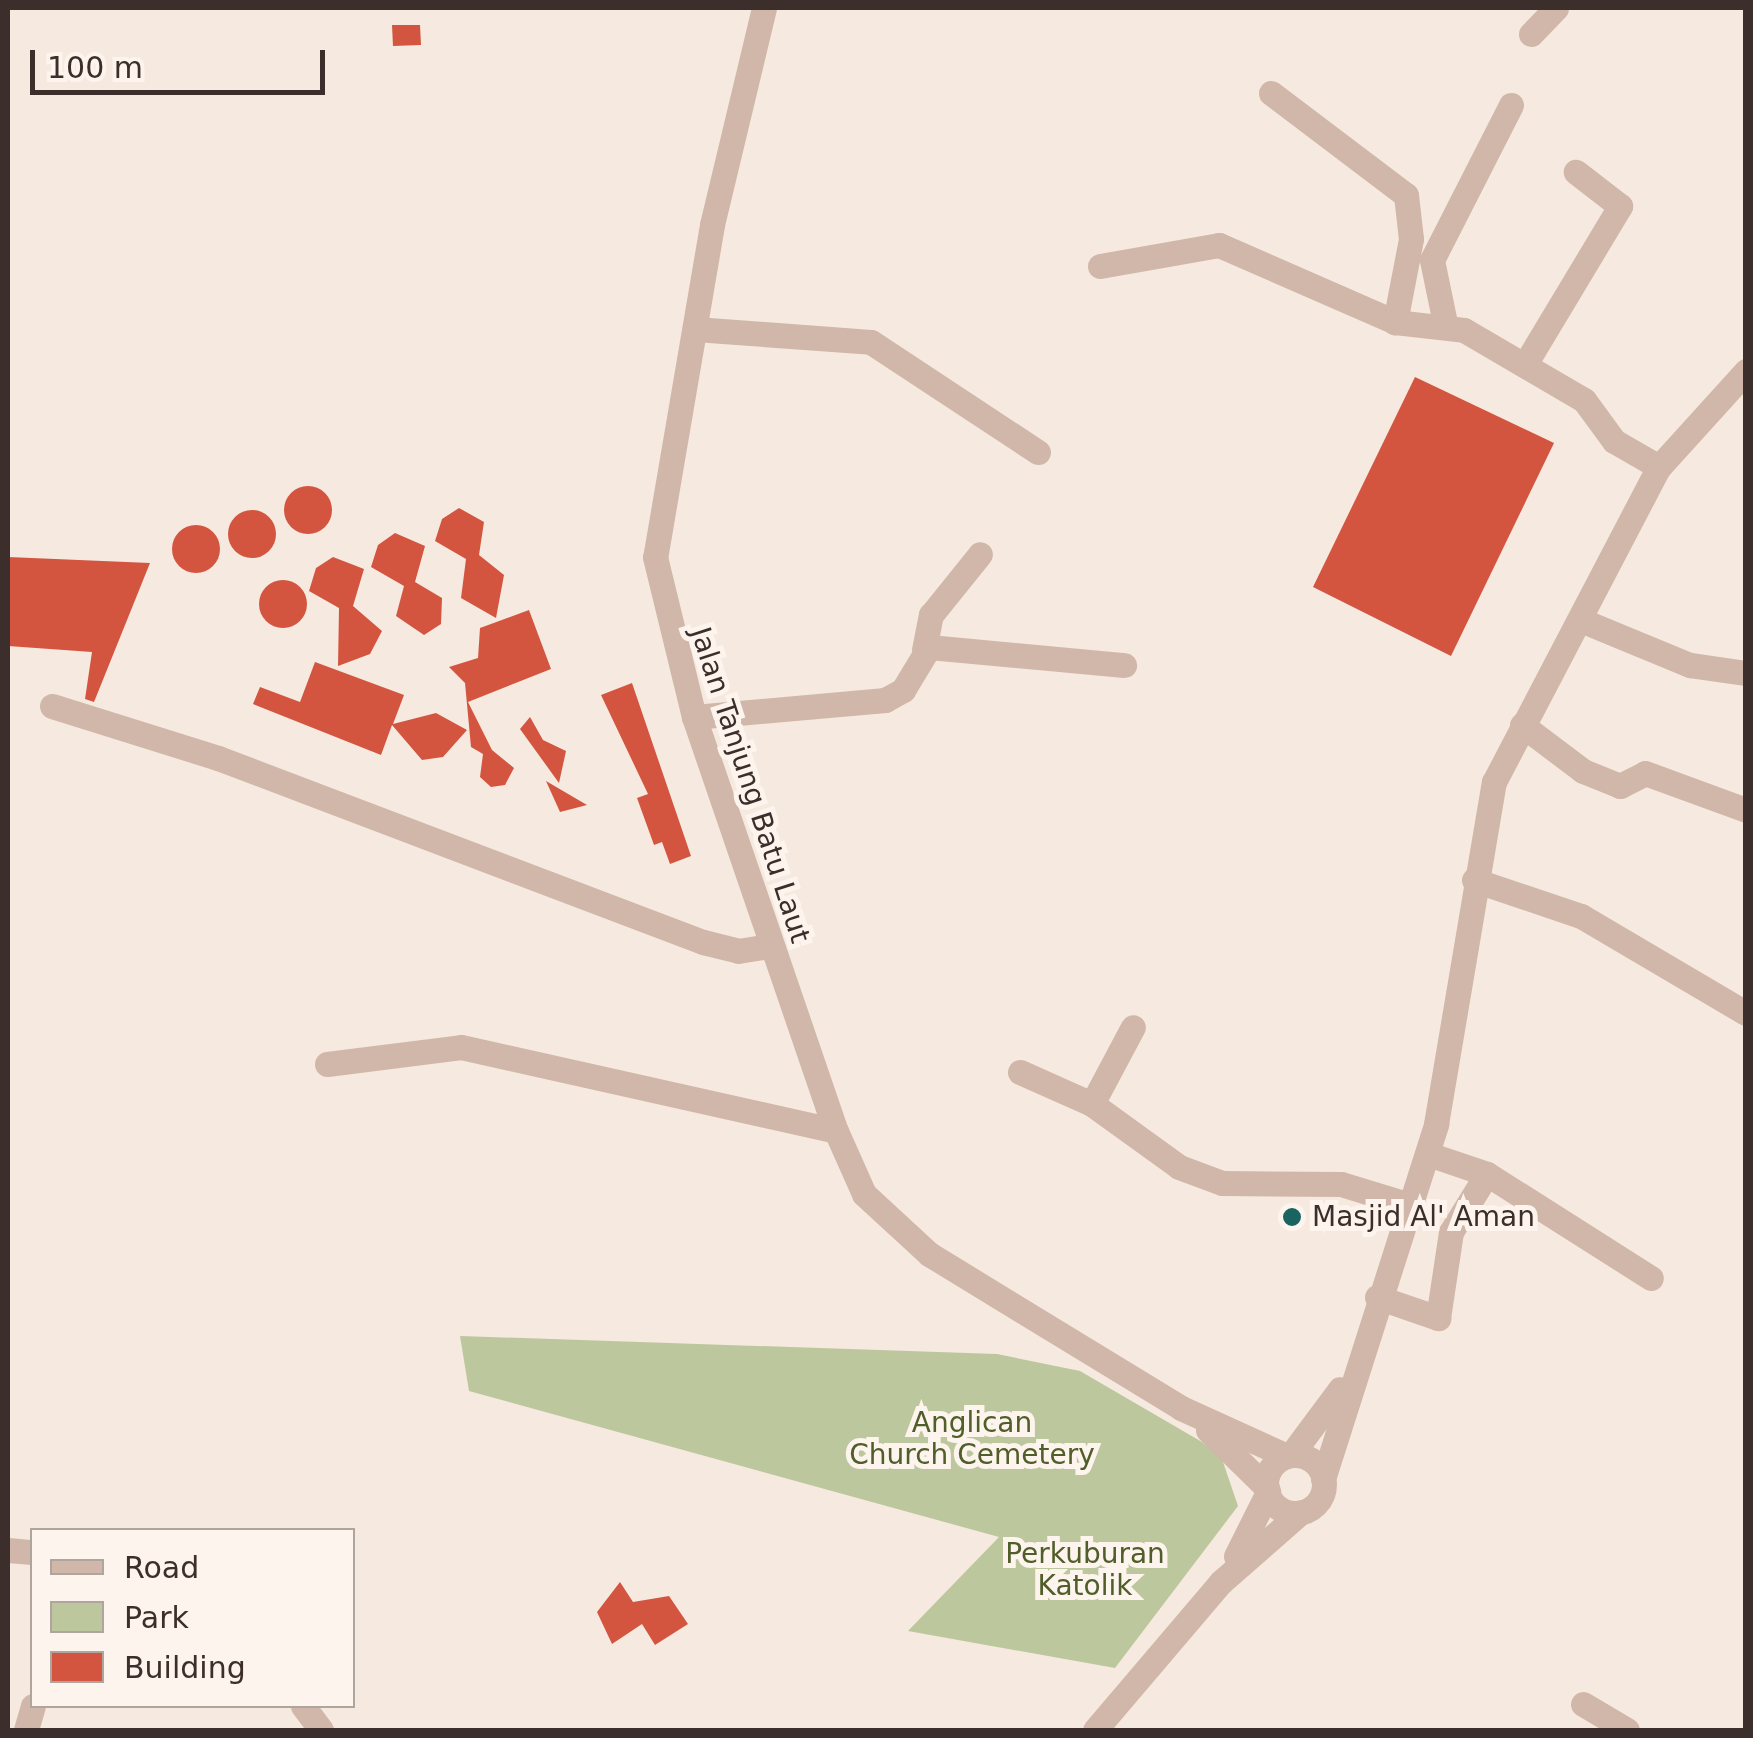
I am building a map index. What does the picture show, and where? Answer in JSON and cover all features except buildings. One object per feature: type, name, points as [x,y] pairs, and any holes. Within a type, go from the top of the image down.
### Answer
[{"type":"street","name":"Jalan Tanjung Batu Laut","points":[[764,8],[695,329],[655,557],[694,717],[836,1131],[864,1194],[892,1227],[1181,1408],[1289,1456]]},
{"type":"street","points":[[1531,34],[1556,8]]},
{"type":"street","points":[[1271,94],[1406,196],[1411,239],[1396,322]]},
{"type":"street","points":[[1445,323],[1432,260],[1511,106]]},
{"type":"street","points":[[1527,361],[1620,206],[1576,172]]},
{"type":"street","points":[[1100,266],[1219,245],[1396,322],[1445,323],[1527,361],[1584,400],[1614,441],[1659,467]]},
{"type":"street","points":[[695,329],[871,342],[1038,452]]},
{"type":"street","points":[[1095,1730],[1220,1582],[1300,1512],[1316,1504],[1352,1368],[1428,1154],[1494,782],[1522,724],[1583,621],[1659,467],[1746,371]]},
{"type":"street","points":[[694,717],[885,700],[903,690],[924,650],[931,615],[980,554]]},
{"type":"street","points":[[1583,621],[1690,665],[1746,673]]},
{"type":"street","points":[[924,650],[1124,665]]},
{"type":"street","points":[[52,706],[218,758],[703,942],[771,946]]},
{"type":"street","points":[[1522,724],[1560,745],[1582,771],[1620,786],[1645,773],[1746,810]]},
{"type":"street","points":[[1474,880],[1582,916],[1746,1013]]},
{"type":"street","points":[[1092,1104],[1133,1027]]},
{"type":"street","points":[[327,1064],[461,1047],[836,1131]]},
{"type":"street","points":[[1020,1072],[1092,1104],[1180,1167],[1222,1183],[1341,1184],[1410,1205]]},
{"type":"street","points":[[1428,1154],[1487,1174],[1651,1278]]},
{"type":"street","points":[[1377,1297],[1438,1318],[1451,1232],[1487,1174]]},
{"type":"street","points":[[1220,1582],[1267,1490],[1352,1368]]},
{"type":"street","name":"Jalan Tanjung Batu Laut","points":[[1181,1408],[1267,1490]]},
{"type":"street","points":[[1289,1456],[1308,1458],[1324,1479]]},
{"type":"street","points":[[1267,1490],[1284,1510],[1300,1512]]},
{"type":"street","points":[[1583,1704],[1627,1730]]},
{"type":"street","points":[[304,1708],[321,1730]]},
{"type":"green space","name":"Anglican Church Cemetery","points":[[460,1336],[997,1354],[1080,1371],[1202,1442],[1222,1459],[1238,1506],[1115,1668],[908,1631],[999,1537],[469,1391]]},
{"type":"place","name":"Masjid Al' Aman","points":[[1292,1217]]},
{"type":"park label","name":"Perkuburan Katolik","points":[[1085,1570]]}]
